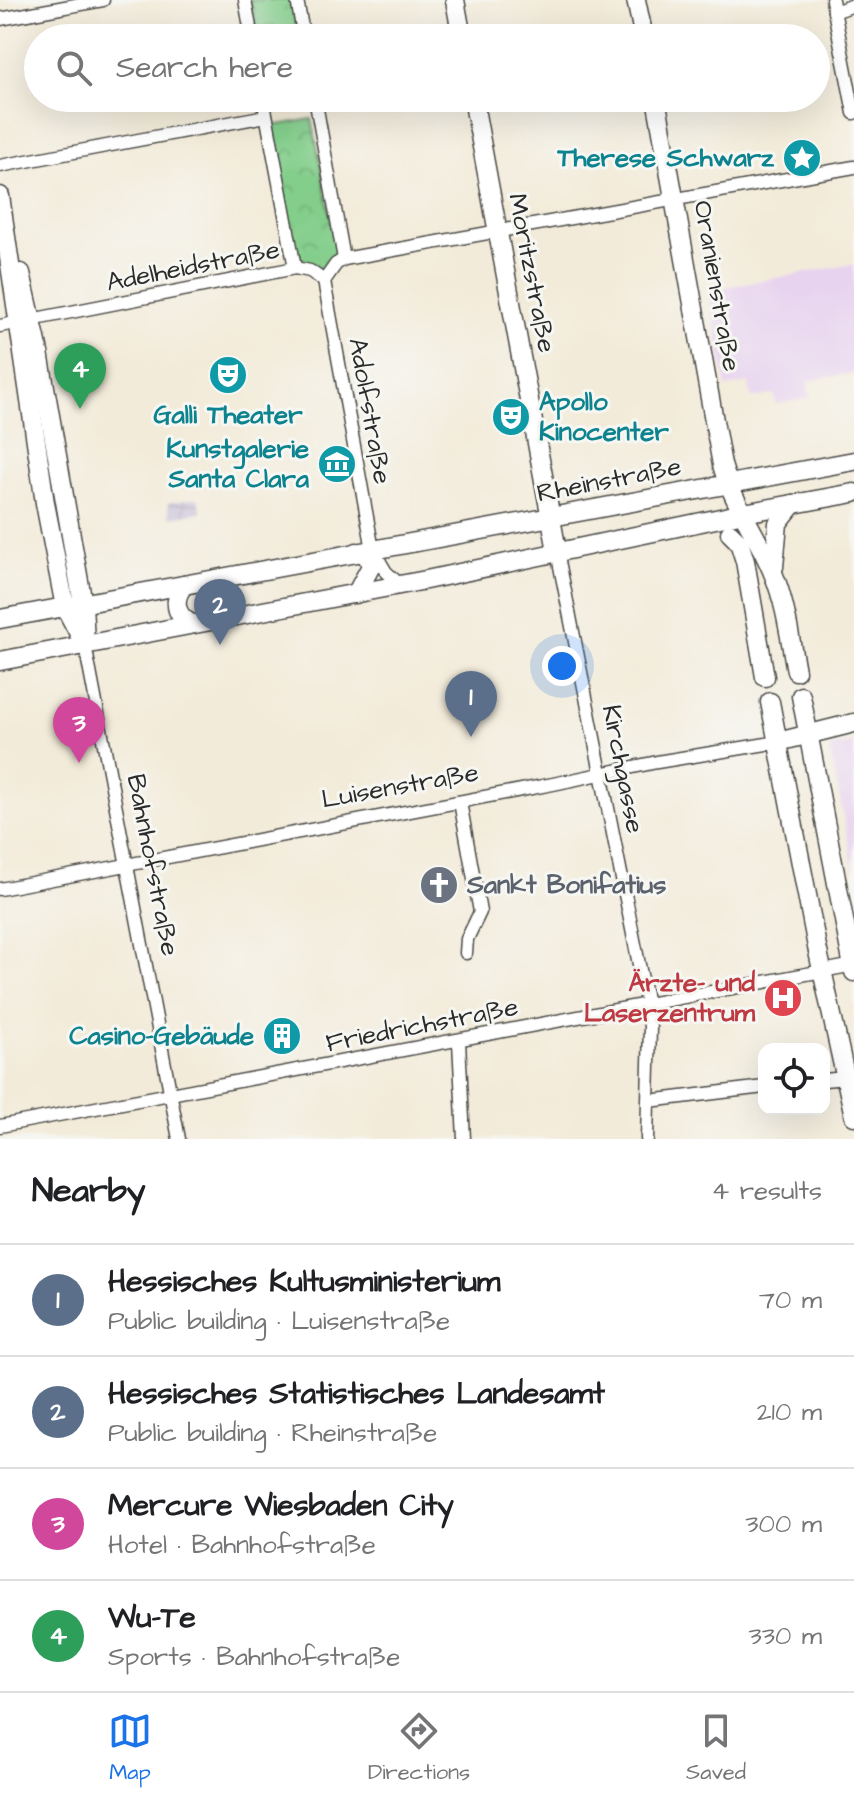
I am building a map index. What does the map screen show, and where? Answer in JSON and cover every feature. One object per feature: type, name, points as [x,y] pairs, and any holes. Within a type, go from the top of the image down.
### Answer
[{"type":"main road","points":[[455,0],[459,24]]},
{"type":"main road","points":[[636,0],[641,24]]},
{"type":"main road","name":"Moritzstraße","points":[[476,112],[557,551]]},
{"type":"main road","name":"Oranienstraße","points":[[659,112],[728,484],[774,574]]},
{"type":"main road","name":"Bahnhofstraße","points":[[0,196],[17,323],[74,605],[85,645]]},
{"type":"main road","name":"Rheinstraße","points":[[0,619],[854,461]]},
{"type":"main road","points":[[0,661],[356,594],[854,493]]},
{"type":"main road","points":[[793,504],[778,523],[774,574],[796,671]]},
{"type":"main road","points":[[700,524],[762,547]]},
{"type":"main road","points":[[730,533],[739,542],[745,561],[765,677]]},
{"type":"main road","points":[[356,594],[371,566],[365,551]]},
{"type":"main road","points":[[184,585],[177,597],[177,607],[182,618],[192,624]]},
{"type":"main road","points":[[801,696],[853,968],[840,979],[830,998]]},
{"type":"main road","points":[[770,702],[840,1050],[850,1076],[854,1116]]},
{"type":"main road","name":"Luisenstraße","points":[[778,742],[854,723]]},
{"type":"street","points":[[0,19],[103,0]]},
{"type":"street","points":[[245,0],[249,24]]},
{"type":"street","points":[[297,0],[301,24]]},
{"type":"street","points":[[854,5],[833,6],[854,113]]},
{"type":"street","points":[[265,112],[295,268]]},
{"type":"street","points":[[318,112],[344,259]]},
{"type":"street","points":[[0,166],[266,116]]},
{"type":"street","points":[[324,281],[336,264],[344,259],[854,167]]},
{"type":"street","name":"Adelheidstraße","points":[[17,323],[295,268],[310,271],[324,281]]},
{"type":"street","name":"Adolfstraße","points":[[324,281],[365,551]]},
{"type":"street","points":[[365,551],[400,585]]},
{"type":"street","name":"Kirchgasse","points":[[557,551],[647,1005],[650,1027],[647,1139]]},
{"type":"street","name":"Bahnhofstraße","points":[[85,645],[179,1139]]},
{"type":"street","name":"Luisenstraße","points":[[0,889],[602,775],[672,759],[778,742]]},
{"type":"street","points":[[460,802],[480,912],[467,939],[466,953]]},
{"type":"street","name":"Friedrichstraße","points":[[0,1126],[459,1042],[823,970],[853,968]]},
{"type":"street","points":[[459,1042],[464,1139]]},
{"type":"street","points":[[830,1079],[850,1076]]},
{"type":"street","points":[[649,1101],[758,1088]]},
{"type":"shaded area","points":[[854,264],[854,373],[807,381],[810,398],[776,404],[774,394],[752,399],[749,383],[726,387],[709,290]]},
{"type":"shaded area","points":[[198,498],[201,512],[170,517],[168,503]]},
{"type":"shaded area","points":[[854,743],[854,870],[830,750]]},
{"type":"green space","points":[[250,0],[291,0],[295,24],[255,24]]},
{"type":"green space","points":[[312,119],[337,252],[323,270],[295,257],[272,126]]},
{"type":"place","name":"Therese Schwarz","points":[[802,158]]},
{"type":"place","name":"Galli Theater","points":[[228,375]]},
{"type":"place","name":"Wu-Te","points":[[80,409]]},
{"type":"place","name":"Apollo Kinocenter","points":[[511,417]]},
{"type":"place","name":"Kunstgalerie Santa Clara","points":[[337,464]]},
{"type":"place","name":"Hessisches Statistisches Landesamt","points":[[220,645]]},
{"type":"place","name":"Hessisches Kultusministerium","points":[[471,737]]},
{"type":"place","name":"Mercure Wiesbaden City","points":[[79,763]]},
{"type":"place","name":"Sankt Bonifatius","points":[[439,885]]},
{"type":"place","name":"Ärzte- und Laserzentrum","points":[[783,998]]},
{"type":"place","name":"Casino-Gebäude","points":[[282,1036]]}]
